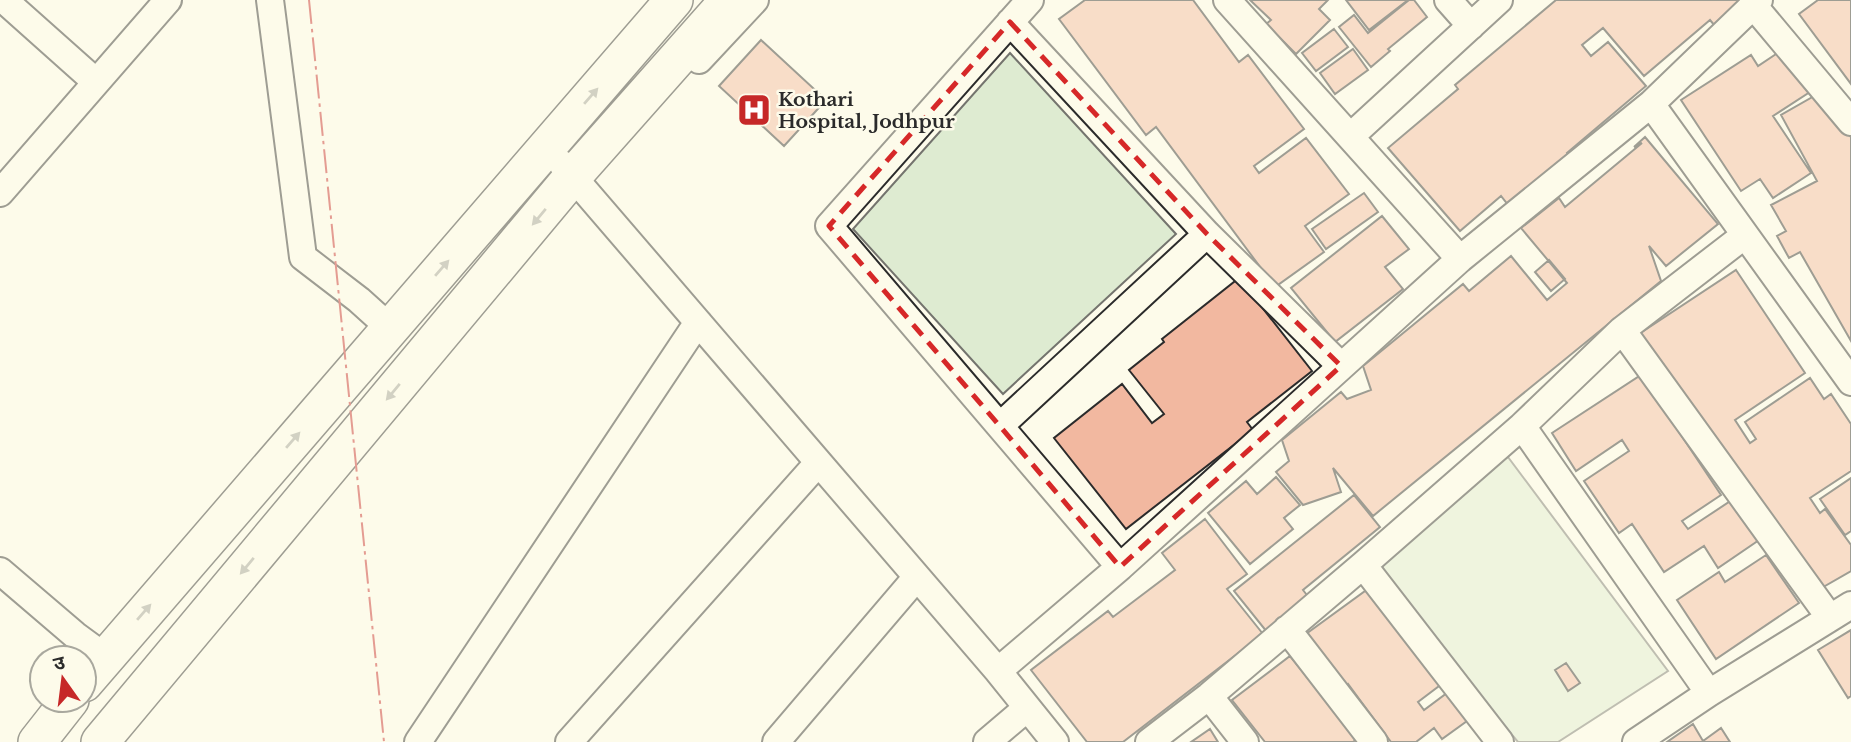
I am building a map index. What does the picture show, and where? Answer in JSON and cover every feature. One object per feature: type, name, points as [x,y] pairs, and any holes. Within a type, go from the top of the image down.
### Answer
[{"type":"main road","points":[[98,665],[674,0]]},
{"type":"main road","points":[[100,742],[729,0]]},
{"type":"main road","points":[[37,742],[59,714]]},
{"type":"street","points":[[4,0],[96,82]]},
{"type":"street","points":[[0,193],[168,0]]},
{"type":"street","points":[[270,0],[303,257],[390,328]]},
{"type":"street","points":[[578,181],[755,0]]},
{"type":"street","points":[[1030,0],[830,226],[1120,567]]},
{"type":"street","points":[[1227,0],[1460,258]]},
{"type":"street","points":[[1448,0],[1471,26]]},
{"type":"street","points":[[1351,136],[1499,0]]},
{"type":"street","points":[[998,671],[1120,567],[1460,258],[1651,104],[1756,3],[1850,117]]},
{"type":"street","points":[[1010,22],[1207,234],[1341,366]]},
{"type":"street","points":[[1651,104],[1850,381]]},
{"type":"street","points":[[547,148],[998,671],[1055,742]]},
{"type":"street","points":[[1000,425],[1207,234]]},
{"type":"street","points":[[1150,742],[1209,696],[1363,565],[1522,426],[1622,330],[1745,235]]},
{"type":"street","points":[[418,742],[698,322]]},
{"type":"street","points":[[1622,330],[1841,612],[1709,693],[1636,742]]},
{"type":"street","points":[[1522,426],[1709,693]]},
{"type":"street","points":[[569,742],[818,463]]},
{"type":"street","points":[[1363,565],[1500,742]]},
{"type":"street","points":[[0,571],[75,635],[80,644]]},
{"type":"street","points":[[776,742],[916,578]]},
{"type":"street","points":[[1287,629],[1374,742]]},
{"type":"street","points":[[1209,696],[1245,742]]},
{"type":"street","points":[[987,742],[1027,708]]},
{"type":"highlighted area","points":[[1010,22],[1207,234],[1341,366],[1120,567],[829,226]]},
{"type":"green space","points":[[1010,53],[1176,234],[1003,394],[853,229]]},
{"type":"green space","points":[[1496,441],[1668,671],[1558,742],[1518,742],[1358,553]]},
{"type":"building","points":[[1085,0],[1193,0],[1239,62],[1248,55],[1304,129],[1254,166],[1259,173],[1306,138],[1349,194],[1305,226],[1324,252],[1275,287],[1156,127],[1146,135],[1059,19]]},
{"type":"building","points":[[1250,0],[1328,0],[1319,9],[1330,20],[1296,54],[1266,24],[1271,20]]},
{"type":"building","points":[[1346,0],[1408,0],[1369,30]]},
{"type":"building","points":[[1409,0],[1414,0],[1427,17],[1388,49],[1390,51],[1371,67],[1339,27],[1354,15],[1368,33]]},
{"type":"building","points":[[1556,0],[1746,0],[1715,26],[1710,20],[1644,76],[1603,28],[1582,45],[1591,56],[1608,42],[1646,86],[1509,206],[1501,196],[1460,231],[1388,148],[1458,89],[1455,85]]},
{"type":"building","points":[[1818,0],[1851,0],[1851,84],[1799,14]]},
{"type":"building","points":[[1334,29],[1348,47],[1316,71],[1302,53]]},
{"type":"building","points":[[761,40],[826,100],[784,146],[719,86]]},
{"type":"building","points":[[1785,48],[1813,90],[1773,116],[1811,173],[1773,198],[1760,179],[1741,191],[1681,100],[1751,55],[1758,66]]},
{"type":"building","points":[[1353,49],[1368,70],[1335,94],[1320,73]]},
{"type":"building","points":[[1816,95],[1851,137],[1851,341],[1800,252],[1789,258],[1777,236],[1786,231],[1771,205],[1817,181],[1781,115]]},
{"type":"building","points":[[1645,137],[1718,224],[1666,266],[1649,246],[1661,281],[1373,516],[1333,468],[1341,492],[1303,505],[1276,472],[1289,461],[1282,440],[1341,392],[1347,399],[1371,390],[1363,366],[1463,284],[1469,291],[1511,256],[1547,300],[1567,283],[1521,228],[1559,198],[1565,207],[1642,143],[1634,147]]},
{"type":"building","points":[[1364,193],[1378,212],[1326,249],[1312,229]]},
{"type":"building","points":[[1382,216],[1409,249],[1385,267],[1403,289],[1335,342],[1291,288]]},
{"type":"building","points":[[1549,260],[1565,279],[1551,291],[1535,272]]},
{"type":"building","points":[[1736,270],[1805,373],[1735,420],[1750,443],[1756,439],[1745,422],[1810,378],[1824,399],[1831,394],[1851,424],[1851,471],[1810,498],[1820,513],[1825,509],[1851,545],[1851,571],[1818,590],[1636,336]]},
{"type":"building","points":[[1239,278],[1312,371],[1247,422],[1253,430],[1126,529],[1054,438],[1122,384],[1152,423],[1164,414],[1129,370],[1164,342],[1162,339]]},
{"type":"building","points":[[1641,375],[1721,495],[1682,521],[1688,529],[1735,498],[1762,538],[1718,568],[1704,546],[1664,572],[1632,524],[1619,533],[1584,481],[1629,451],[1622,440],[1576,471],[1552,433]]},
{"type":"building","points":[[1276,477],[1300,505],[1284,518],[1293,529],[1250,564],[1208,513],[1246,481],[1257,494]]},
{"type":"building","points":[[1851,478],[1851,531],[1845,535],[1820,499]]},
{"type":"building","points":[[1354,495],[1380,527],[1303,590],[1310,599],[1267,632],[1234,591]]},
{"type":"building","points":[[1205,519],[1247,574],[1227,589],[1263,634],[1123,742],[1087,742],[1031,670],[1108,611],[1113,617],[1175,570],[1162,553]]},
{"type":"building","points":[[1766,555],[1799,603],[1716,659],[1677,600],[1719,572],[1725,582]]},
{"type":"building","points":[[1372,586],[1443,683],[1418,702],[1424,710],[1447,693],[1467,721],[1442,739],[1434,728],[1416,742],[1391,742],[1348,684],[1344,687],[1306,634]]},
{"type":"building","points":[[1851,630],[1851,696],[1848,698],[1818,650]]},
{"type":"building","points":[[1290,656],[1358,738],[1353,742],[1265,742],[1232,700]]},
{"type":"building","points":[[1566,663],[1580,683],[1568,691],[1555,670]]},
{"type":"building","points":[[1693,724],[1703,741],[1721,728],[1730,742],[1667,742]]},
{"type":"building","points":[[1210,729],[1218,742],[1191,742]]},
{"type":"power","points":[[309,0],[384,742]]},
{"type":"place","name":"Kothari Hospital, Jodhpur","points":[[754,110]]}]
